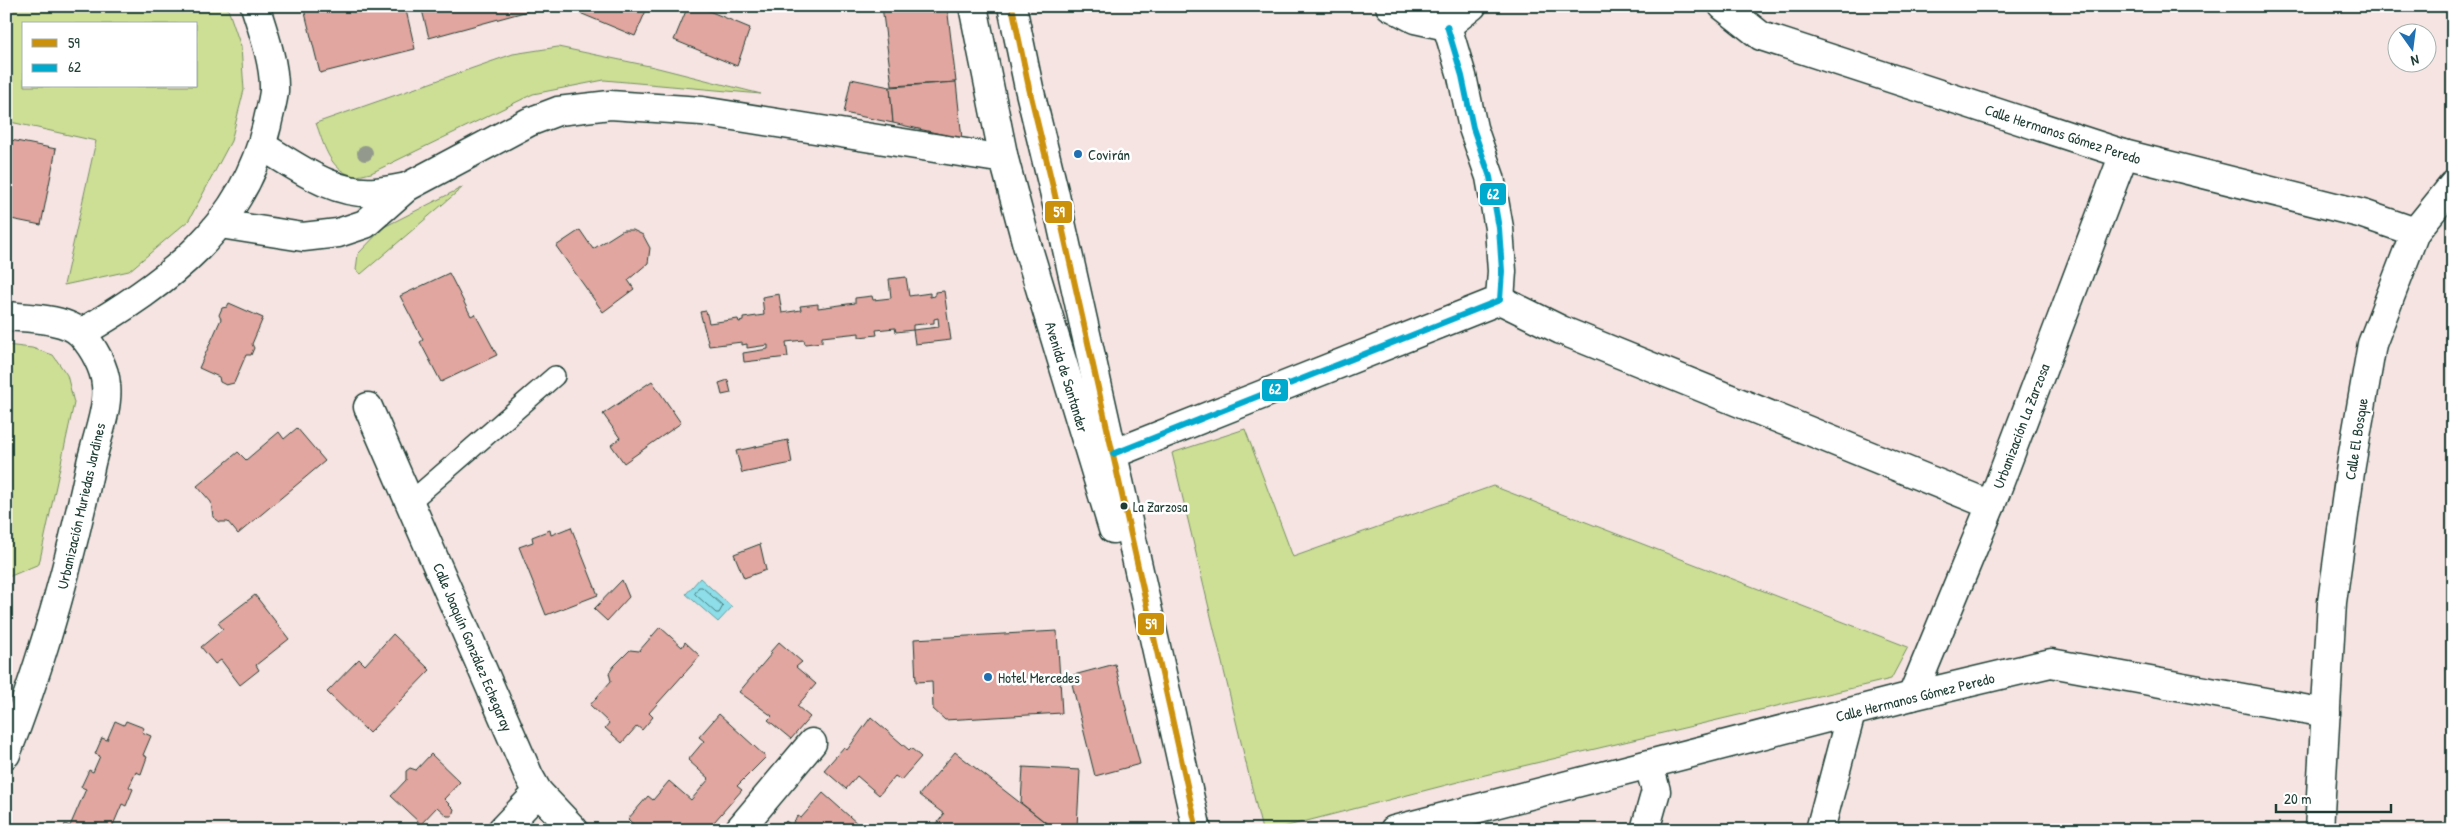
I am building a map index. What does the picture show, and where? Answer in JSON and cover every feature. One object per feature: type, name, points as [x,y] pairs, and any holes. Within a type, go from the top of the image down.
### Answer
[{"type":"main road","points":[[6,316],[51,320],[81,333],[127,307],[169,275],[220,224],[247,184],[262,146],[274,90],[270,62],[255,6]]},
{"type":"main road","name":"Avenida de Santander","points":[[973,6],[1004,159],[1027,245],[1178,744]]},
{"type":"main road","name":"Avenida de Santander","points":[[1012,6],[1197,830]]},
{"type":"main road","points":[[1390,6],[1415,19],[1447,26]]},
{"type":"main road","points":[[1447,26],[1472,6]]},
{"type":"main road","name":"Calle Hermanos Gómez Peredo","points":[[1723,6],[1761,36],[2124,154],[2363,214],[2416,232]]},
{"type":"main road","points":[[1447,26],[1462,76],[1473,128],[1490,177],[1499,228],[1502,271],[1500,300]]},
{"type":"main road","points":[[220,224],[303,237],[338,233],[365,224],[407,187],[529,122],[558,111],[610,105],[650,106],[719,113],[1004,159]]},
{"type":"main road","points":[[262,146],[316,178],[346,190],[374,192],[407,187]]},
{"type":"main road","name":"Urbanización La Zarzosa","points":[[1912,696],[1991,505],[2124,154]]},
{"type":"main road","name":"Calle El Bosque","points":[[2326,713],[2332,602],[2351,465],[2372,344],[2416,232],[2453,186]]},
{"type":"main road","points":[[1113,454],[1500,300],[1561,330],[1991,505]]},
{"type":"main road","name":"Urbanización Muriedas Jardines","points":[[6,754],[49,635],[105,402],[106,386],[101,364],[81,333]]},
{"type":"main road","name":"Calle Joaquín González Echegaray","points":[[368,407],[520,758],[538,792],[574,830]]},
{"type":"main road","name":"Calle Hermanos Gómez Peredo","points":[[1394,830],[1912,696],[2051,663],[2326,713]]},
{"type":"main road","points":[[1820,830],[1851,713]]},
{"type":"main road","points":[[2319,830],[2326,713]]},
{"type":"main road","points":[[740,830],[812,742]]},
{"type":"main road","points":[[1645,830],[1656,791],[1649,765]]},
{"type":"main road","points":[[502,830],[538,792]]},
{"type":"lane","points":[[410,502],[555,376]]},
{"type":"green space","points":[[6,6],[227,6],[241,47],[244,90],[231,141],[189,220],[129,271],[64,285],[96,141],[6,121]]},
{"type":"green space","points":[[558,47],[654,67],[761,94],[604,80],[533,94],[371,173],[359,176],[343,172],[337,167],[324,146],[316,123],[513,54]]},
{"type":"green space","points":[[463,187],[361,274],[356,270],[358,254],[384,227]]},
{"type":"green space","points":[[6,345],[32,348],[53,355],[67,375],[74,403],[39,564],[6,578]]},
{"type":"green space","points":[[1245,429],[1293,557],[1493,486],[1908,647],[1891,679],[1485,775],[1272,830],[1262,830],[1172,453]]},
{"type":"water","points":[[700,578],[732,607],[718,622],[686,594]]},
{"type":"building","points":[[313,6],[405,6],[415,49],[320,73],[304,9]]},
{"type":"building","points":[[421,6],[527,6],[528,11],[429,38]]},
{"type":"building","points":[[563,6],[648,6],[635,36]]},
{"type":"building","points":[[688,6],[697,6],[750,28],[737,66],[674,40]]},
{"type":"building","points":[[882,6],[947,6],[956,82],[892,86]]},
{"type":"building","points":[[851,79],[890,87],[893,123],[844,113]]},
{"type":"building","points":[[956,82],[962,139],[893,123],[890,87]]},
{"type":"building","points":[[6,139],[56,149],[41,225],[6,218]]},
{"type":"building","points":[[580,230],[593,249],[623,230],[633,230],[643,235],[650,248],[648,263],[628,280],[634,289],[603,312],[556,246]]},
{"type":"building","points":[[449,273],[471,316],[475,314],[497,355],[441,382],[420,342],[423,340],[400,296]]},
{"type":"building","points":[[906,277],[909,296],[930,293],[930,297],[935,296],[935,292],[944,291],[951,340],[915,344],[913,330],[896,332],[895,328],[876,330],[877,335],[859,337],[859,333],[822,337],[822,342],[805,344],[804,340],[786,342],[788,357],[744,362],[743,353],[768,349],[768,345],[747,348],[747,344],[742,345],[742,342],[709,346],[700,312],[706,311],[709,323],[738,319],[739,322],[743,321],[743,318],[764,315],[762,297],[779,294],[782,313],[801,310],[800,306],[818,304],[818,308],[855,303],[855,298],[872,296],[873,300],[891,298],[889,279]],"holes":[[[938,318],[939,327],[913,330],[913,325],[934,323],[934,319]]]},
{"type":"building","points":[[229,303],[263,318],[252,344],[254,348],[251,355],[246,355],[234,383],[226,385],[220,382],[219,377],[199,368],[221,319],[219,315],[222,308],[227,307]]},
{"type":"building","points":[[728,380],[731,393],[722,395],[719,383]]},
{"type":"building","points":[[652,381],[681,423],[624,463],[611,445],[620,438],[603,414]]},
{"type":"building","points":[[297,428],[325,461],[238,534],[228,522],[220,522],[213,517],[211,502],[197,486],[238,452],[246,460],[279,432],[284,439]]},
{"type":"building","points":[[788,440],[792,463],[742,473],[736,451]]},
{"type":"building","points":[[571,527],[598,595],[546,615],[519,547],[533,542],[532,537],[550,530],[551,535]]},
{"type":"building","points":[[760,544],[766,570],[744,578],[734,554]]},
{"type":"building","points":[[622,580],[629,597],[607,621],[594,609]]},
{"type":"building","points":[[255,595],[289,639],[256,665],[259,670],[240,685],[221,660],[215,664],[201,647],[223,629],[218,623]]},
{"type":"building","points":[[660,627],[682,647],[685,642],[700,656],[649,713],[653,717],[642,730],[637,726],[622,743],[605,728],[609,723],[590,705],[611,681],[609,673],[614,666],[630,650],[639,651]]},
{"type":"building","name":"Hotel Mercedes","points":[[1057,631],[1062,713],[945,720],[933,709],[932,681],[916,682],[914,639]]},
{"type":"building","points":[[393,634],[430,670],[369,733],[327,692],[359,659],[365,665]]},
{"type":"building","points":[[779,642],[802,662],[796,667],[816,684],[797,706],[810,717],[791,739],[768,720],[772,716],[739,692]]},
{"type":"building","points":[[1115,664],[1140,764],[1095,776],[1070,676]]},
{"type":"building","points":[[719,714],[766,757],[737,786],[742,790],[707,830],[701,827],[699,830],[643,830],[639,826],[637,828],[628,819],[648,796],[653,800],[669,781],[691,800],[709,779],[688,760],[704,741],[699,737]]},
{"type":"building","points":[[871,717],[909,750],[911,748],[921,757],[901,780],[895,776],[879,795],[857,776],[846,789],[824,770],[844,747],[847,750]]},
{"type":"building","points":[[115,721],[124,725],[126,721],[144,728],[142,732],[151,736],[143,755],[147,757],[141,774],[136,772],[129,787],[133,789],[126,806],[122,804],[111,830],[63,830],[65,824],[70,826],[86,789],[81,787],[89,770],[93,772],[100,756],[95,754],[102,738],[107,740]]},
{"type":"building","points":[[955,752],[1046,823],[1040,830],[932,830],[944,814],[919,795]]},
{"type":"building","points":[[431,754],[460,782],[444,799],[454,809],[452,816],[447,816],[437,807],[421,824],[391,796],[406,780],[406,771],[410,768],[416,770]]},
{"type":"building","points":[[1023,767],[1080,770],[1077,827],[1054,829],[1021,803]]},
{"type":"building","points":[[823,793],[858,824],[853,830],[779,830],[786,821],[791,825],[798,816],[801,818]]},
{"type":"transit line","name":"59","points":[[1012,6],[1197,830]]},
{"type":"transit line","name":"62","points":[[1113,454],[1500,300],[1502,271],[1499,228],[1490,177],[1473,128],[1462,76],[1447,26]]},
{"type":"place","name":"Covirán","points":[[1078,154]]},
{"type":"place","name":"La Zarzosa","points":[[1124,506]]},
{"type":"place","name":"Hotel Mercedes","points":[[988,677]]}]
